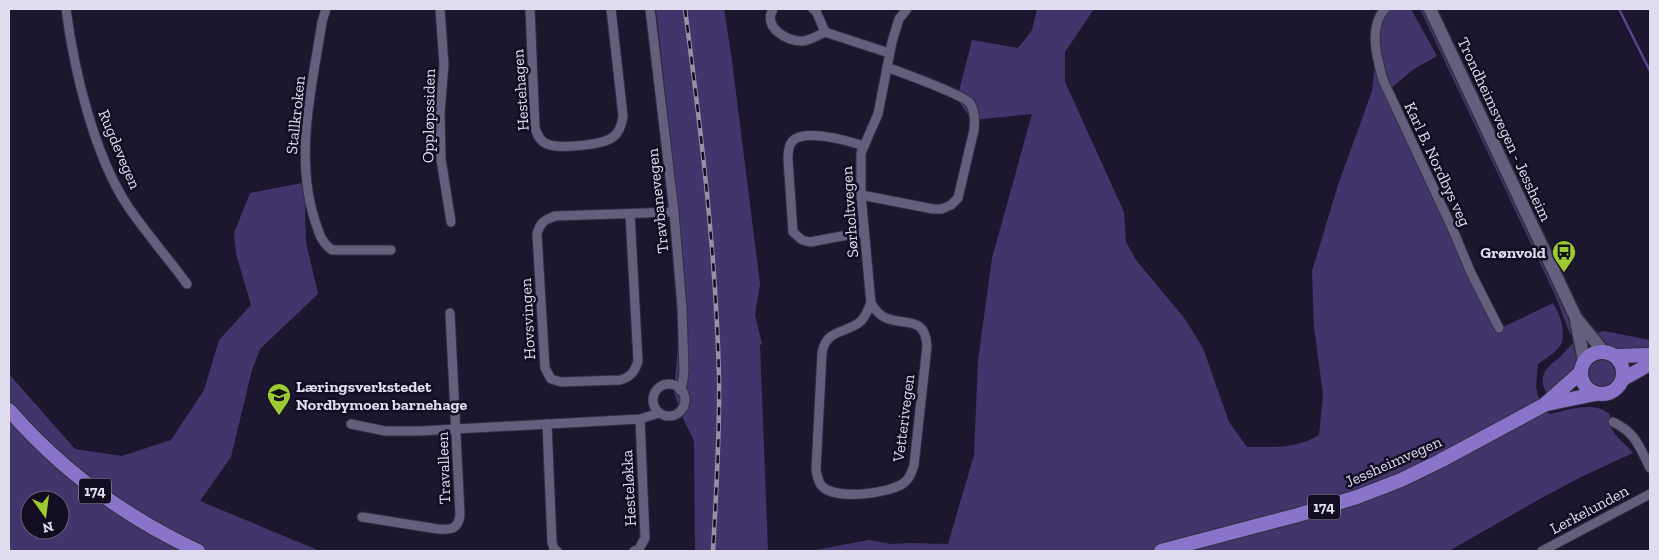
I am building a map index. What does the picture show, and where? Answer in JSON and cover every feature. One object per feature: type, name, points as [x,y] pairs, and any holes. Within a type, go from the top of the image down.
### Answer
[{"type":"main road","name":"Trondheimsvegen - Jessheim","points":[[1430,9],[1576,318],[1583,367]]},
{"type":"main road","name":"Trondheimsvegen - Jessheim","points":[[1576,318],[1610,354]]},
{"type":"main road","name":"174","points":[[1583,367],[1593,354],[1650,355]]},
{"type":"main road","points":[[1610,354],[1623,366],[1623,379]]},
{"type":"main road","name":"174","points":[[1595,394],[1601,395],[1612,392],[1617,389],[1623,379],[1650,364]]},
{"type":"main road","points":[[1583,367],[1584,385],[1595,394]]},
{"type":"main road","name":"Jessheimvegen","points":[[1161,551],[1357,498],[1401,480],[1544,405],[1583,367]]},
{"type":"main road","name":"Jessheimvegen","points":[[1544,405],[1595,394]]},
{"type":"main road","name":"174","points":[[9,410],[48,451],[91,488],[139,521],[165,536],[198,551]]},
{"type":"street","name":"Rugdevegen","points":[[66,9],[80,86],[106,163],[129,207],[187,284]]},
{"type":"street","name":"Stallkroken","points":[[326,9],[322,22],[306,130],[305,163],[311,209],[319,235],[324,244],[332,250],[391,250]]},
{"type":"street","name":"Oppløpssiden","points":[[440,9],[444,64],[440,112],[441,160],[451,222]]},
{"type":"street","name":"Hestehagen","points":[[530,9],[535,128],[543,142],[556,146],[599,144],[613,137],[621,126],[623,116],[611,9]]},
{"type":"street","name":"Travbanevegen","points":[[650,9],[674,212],[682,308],[684,370],[680,390]]},
{"type":"street","points":[[773,9],[771,12],[772,23],[776,31],[782,36],[804,41],[826,32],[889,53]]},
{"type":"street","points":[[812,9],[816,11],[826,32]]},
{"type":"street","name":"Sørholtvegen","points":[[871,303],[861,195],[861,153],[878,114],[889,53],[898,19],[906,9]]},
{"type":"street","name":"Karl B. Nordbys veg","points":[[1385,9],[1381,13],[1377,24],[1376,40],[1378,62],[1383,80],[1453,230],[1470,273],[1498,328]]},
{"type":"street","points":[[861,195],[927,208],[942,208],[951,205],[958,198],[974,130],[974,114],[968,101],[887,66]]},
{"type":"street","points":[[864,146],[848,140],[803,136],[795,138],[791,143],[788,150],[788,159],[794,232],[798,237],[810,242],[864,232]]},
{"type":"street","name":"Hovsvingen","points":[[630,214],[638,361],[636,368],[633,374],[620,380],[561,382],[551,379],[545,368],[537,234],[539,225],[555,216],[674,212]]},
{"type":"street","name":"Vetterivegen","points":[[871,303],[877,312],[890,320],[913,322],[926,336],[927,346],[914,465],[908,480],[899,486],[874,492],[843,495],[828,491],[822,486],[816,470],[822,352],[825,341],[830,336],[859,322],[864,317],[871,303]]},
{"type":"street","name":"Travalleen","points":[[362,517],[438,530],[447,530],[459,522],[457,429],[450,313]]},
{"type":"street","points":[[674,386],[680,390],[684,400],[680,411],[670,416],[664,416],[659,413],[654,407],[653,400],[655,393],[660,387],[674,386]]},
{"type":"street","points":[[350,424],[385,431],[457,429],[640,418],[659,413]]},
{"type":"street","name":"Hesteløkka","points":[[634,551],[643,545],[645,538],[640,418]]},
{"type":"street","points":[[1612,422],[1631,434],[1650,468]]},
{"type":"street","points":[[547,424],[552,542],[556,551]]},
{"type":"street","name":"Lerkelunden","points":[[1542,551],[1650,494]]},
{"type":"shaded area","points":[[656,9],[724,9],[760,284],[755,315],[762,344],[760,345],[768,551],[695,551],[694,441],[681,414],[674,392],[680,319],[666,181],[667,109]]},
{"type":"shaded area","points":[[1037,9],[1094,9],[1065,52],[1065,82],[1124,212],[1126,242],[1136,260],[1185,319],[1203,348],[1229,422],[1247,447],[1293,445],[1319,435],[1323,395],[1314,327],[1312,271],[1338,185],[1372,91],[1377,44],[1385,9],[1411,9],[1437,56],[1414,69],[1385,93],[1495,331],[1553,303],[1560,318],[1563,336],[1558,349],[1538,364],[1536,385],[1540,400],[1550,414],[1582,407],[1604,410],[1610,415],[1613,432],[1633,453],[1581,477],[1449,551],[810,551],[869,540],[891,544],[948,544],[974,455],[978,360],[992,258],[1032,114],[972,120],[957,99],[972,40],[1018,48],[1032,30]]},
{"type":"shaded area","points":[[1420,9],[1425,9],[1567,314],[1573,336],[1570,334],[1555,295]]},
{"type":"shaded area","points":[[307,182],[306,242],[318,294],[260,349],[252,370],[231,457],[200,501],[320,551],[9,551],[9,374],[75,449],[122,456],[171,440],[204,390],[219,340],[251,305],[236,254],[234,233],[250,193]]},
{"type":"shaded area","points":[[1604,331],[1650,340],[1650,351],[1626,351],[1613,348],[1593,334]]},
{"type":"shaded area","points":[[1576,342],[1576,362],[1574,368],[1567,378],[1547,394],[1543,381],[1545,372],[1569,346]]},
{"type":"shaded area","points":[[1602,360],[1611,364],[1615,373],[1611,382],[1602,386],[1593,382],[1589,373],[1593,364]]},
{"type":"waterway","points":[[1619,9],[1650,71]]},
{"type":"railway","points":[[685,9],[697,101],[715,285],[719,421],[713,551]]},
{"type":"place","name":"Grønvold","points":[[1564,273]]},
{"type":"place","name":"Læringsverkstedet Nordbymoen barnehage","points":[[279,416]]}]
